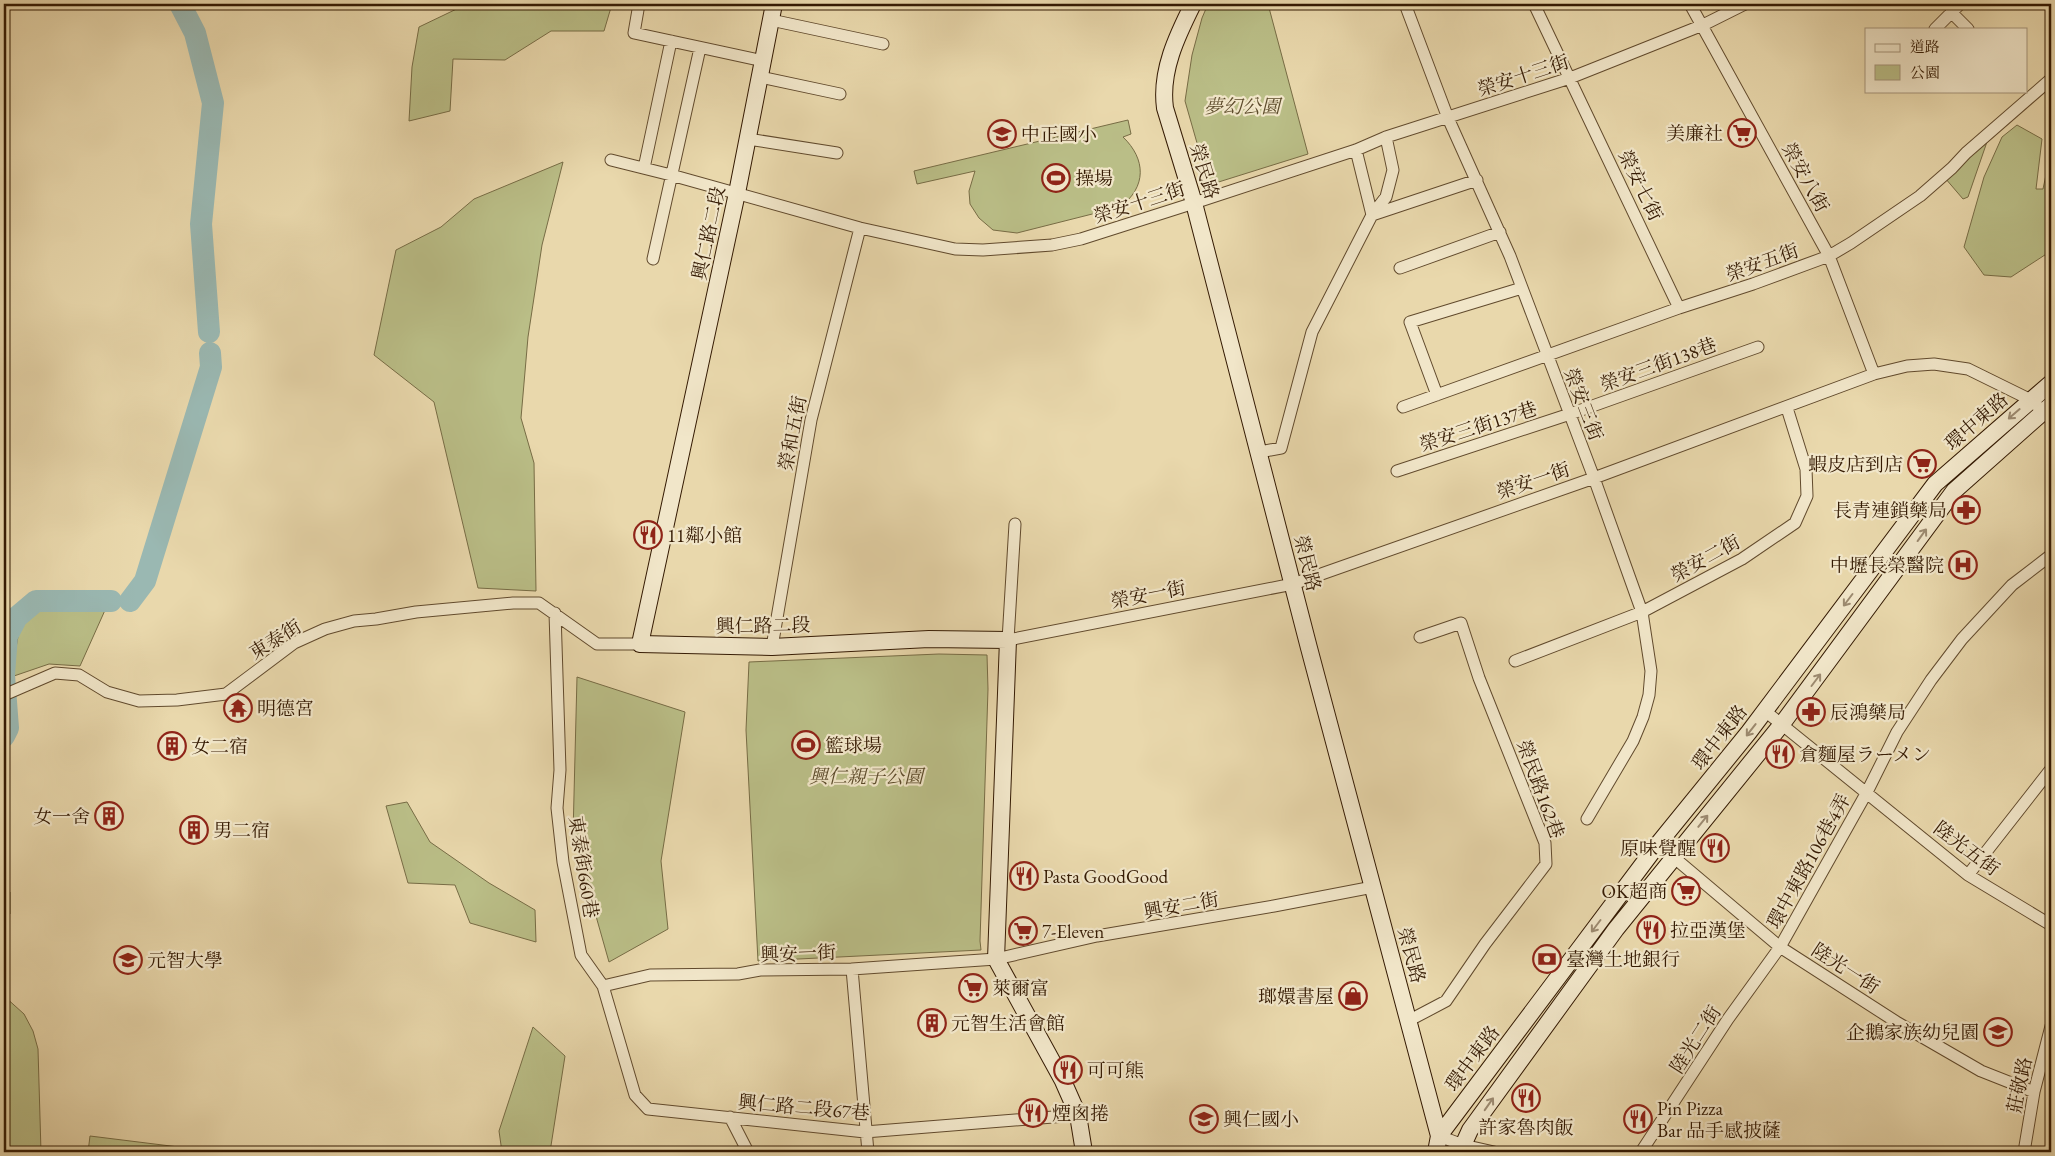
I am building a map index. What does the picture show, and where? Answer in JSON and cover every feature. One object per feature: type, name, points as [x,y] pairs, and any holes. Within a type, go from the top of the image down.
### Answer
[{"type":"street","points":[[639,4],[634,34],[700,48],[840,94]]},
{"type":"street","name":"興仁路二段","points":[[774,4],[737,193],[640,644],[772,647],[929,639],[1008,640]]},
{"type":"street","name":"榮民路","points":[[1193,4],[1166,70],[1163,92],[1165,108],[1194,203],[1439,1136],[1436,1152]]},
{"type":"street","name":"榮安三街","points":[[1405,4],[1448,118],[1500,232],[1522,288],[1594,478],[1642,612],[1651,671],[1649,696],[1633,741],[1587,818]]},
{"type":"street","name":"榮安七街","points":[[1534,4],[1679,308]]},
{"type":"street","name":"榮安八街","points":[[1690,4],[1829,256],[1874,374]]},
{"type":"street","name":"榮安十三街","points":[[611,160],[672,175],[860,228],[955,249],[982,250],[1052,245],[1081,239],[1194,203],[1570,78],[1703,25],[1745,4]]},
{"type":"street","points":[[1936,28],[1960,4]]},
{"type":"street","points":[[1951,12],[1967,28]]},
{"type":"street","points":[[772,20],[883,44]]},
{"type":"street","points":[[644,168],[671,41]]},
{"type":"street","points":[[653,259],[700,48]]},
{"type":"street","name":"榮安五街","points":[[1403,407],[1829,256],[1920,196],[2051,79]]},
{"type":"street","points":[[1260,452],[1281,448],[1312,332],[1372,215],[1386,197],[1393,170],[1386,138]]},
{"type":"street","points":[[748,139],[837,153]]},
{"type":"street","points":[[1356,150],[1372,215]]},
{"type":"street","points":[[1372,215],[1477,180]]},
{"type":"street","name":"榮和五街","points":[[772,647],[811,420],[860,228]]},
{"type":"street","points":[[1400,268],[1500,232]]},
{"type":"street","points":[[1437,395],[1410,322],[1522,288]]},
{"type":"street","name":"榮安三街138巷","points":[[1570,414],[1758,347]]},
{"type":"street","name":"榮安一街","points":[[1008,640],[1293,584],[1594,478],[1787,408],[1874,374],[1907,366],[1934,364],[1968,369],[2031,400],[2048,412]]},
{"type":"street","name":"環中東路","points":[[1439,1136],[1658,844],[1765,711],[1935,484],[2051,383]]},
{"type":"street","name":"榮安二街","points":[[1515,661],[1642,612],[1742,559],[1795,523],[1807,496],[1806,469],[1787,408]]},
{"type":"street","name":"環中東路","points":[[1461,1148],[1470,1130],[1616,929],[1782,724],[1954,491],[2048,412]]},
{"type":"street","name":"榮安三街137巷","points":[[1397,471],[1570,414]]},
{"type":"street","points":[[1015,524],[1008,640],[996,959],[1063,1081],[1078,1115],[1084,1152]]},
{"type":"street","name":"環中東路106巷4弄","points":[[1780,947],[1867,792],[1897,732],[1931,680],[1962,639],[2012,585],[2051,555]]},
{"type":"street","name":"東泰街","points":[[4,695],[55,673],[79,675],[107,692],[139,700],[177,700],[226,694],[294,643],[325,630],[354,621],[416,612],[514,603],[539,603],[597,644],[640,644]]},
{"type":"street","name":"東泰街660巷","points":[[555,614],[560,770],[557,808],[562,862],[581,955],[603,986],[635,1095],[648,1109]]},
{"type":"street","name":"榮民路162巷","points":[[1408,1021],[1446,1002],[1486,944],[1546,864],[1545,843],[1479,678],[1461,623],[1420,637]]},
{"type":"street","name":"陸光五街","points":[[1765,711],[1968,875],[2051,926]]},
{"type":"street","points":[[1968,875],[2051,769]]},
{"type":"street","name":"陸光一街","points":[[1658,844],[1780,947],[1898,1023],[1981,1071],[2034,1092]]},
{"type":"street","name":"興安二街","points":[[996,959],[1097,936],[1373,887]]},
{"type":"street","name":"陸光二街","points":[[1641,1152],[1728,1020],[1780,947]]},
{"type":"street","name":"興安一街","points":[[603,986],[650,975],[738,974],[760,970],[852,969],[996,959]]},
{"type":"street","points":[[852,969],[868,1152]]},
{"type":"street","name":"莊敬路","points":[[2024,1152],[2034,1092],[2051,1026]]},
{"type":"street","name":"興仁路二段67巷","points":[[648,1109],[865,1132],[1078,1115]]},
{"type":"street","points":[[730,1117],[748,1152]]},
{"type":"street","points":[[1439,1136],[1461,1148],[1494,1152]]},
{"type":"green space","points":[[467,4],[612,4],[604,31],[551,31],[505,60],[453,59],[450,111],[409,121],[412,67],[419,27]]},
{"type":"green space","name":"夢幻公園","points":[[1208,4],[1268,4],[1308,154],[1209,185],[1185,101],[1192,55],[1202,18]]},
{"type":"green space","name":"操場","points":[[1128,120],[1131,134],[1123,137],[1136,154],[1140,173],[1135,191],[1120,207],[1017,233],[993,230],[979,218],[970,204],[969,191],[975,171],[917,184],[914,171]]},
{"type":"green space","points":[[2017,125],[2042,139],[2036,189],[2043,189],[2051,151],[2051,251],[2011,277],[1984,275],[1964,247],[1984,177],[2002,137]]},
{"type":"green space","points":[[1989,136],[1968,197],[1963,199],[1945,178]]},
{"type":"green space","points":[[563,162],[542,245],[528,337],[521,418],[534,463],[536,591],[478,588],[434,402],[374,355],[396,250],[441,227],[474,199]]},
{"type":"green space","points":[[71,598],[110,599],[80,666],[49,664],[11,677],[22,613]]},
{"type":"green space","name":"興仁親子公園","points":[[939,654],[987,655],[988,689],[981,950],[758,961],[746,730],[749,662]]},
{"type":"green space","points":[[577,677],[685,712],[661,861],[668,929],[609,962],[573,835]]},
{"type":"green space","points":[[407,802],[430,842],[489,883],[535,910],[536,942],[470,923],[455,885],[408,883],[386,806]]},
{"type":"green space","points":[[4,892],[10,892],[10,914],[4,914]]},
{"type":"green space","points":[[4,996],[24,1014],[33,1031],[38,1049],[41,1152],[4,1152]]},
{"type":"green space","points":[[533,1027],[565,1056],[550,1152],[502,1152],[499,1131]]},
{"type":"green space","points":[[90,1136],[219,1152],[88,1152]]},
{"type":"waterway","points":[[180,4],[195,33],[213,103],[201,224],[209,332]]},
{"type":"waterway","points":[[130,601],[145,581],[211,367],[210,353]]},
{"type":"waterway","points":[[4,736],[8,728],[4,675],[7,636],[17,617],[36,601],[111,601]]},
{"type":"place","name":"美廉社","points":[[1742,133]]},
{"type":"place","name":"中正國小","points":[[1002,134]]},
{"type":"place","name":"操場","points":[[1056,178]]},
{"type":"place","name":"蝦皮店到店","points":[[1922,464]]},
{"type":"place","name":"長青連鎖藥局","points":[[1966,510]]},
{"type":"place","name":"11鄰小館","points":[[648,535]]},
{"type":"place","name":"中壢長榮醫院","points":[[1963,565]]},
{"type":"place","name":"明德宮","points":[[238,708]]},
{"type":"place","name":"辰鴻藥局","points":[[1811,712]]},
{"type":"place","name":"籃球場","points":[[806,745]]},
{"type":"place","name":"女二宿","points":[[172,746]]},
{"type":"place","name":"倉麵屋ラーメン","points":[[1780,754]]},
{"type":"place","name":"女一舍","points":[[109,816]]},
{"type":"place","name":"男二宿","points":[[194,830]]},
{"type":"place","name":"原味覺醒","points":[[1715,848]]},
{"type":"place","name":"Pasta GoodGood","points":[[1024,876]]},
{"type":"place","name":"OK超商","points":[[1686,891]]},
{"type":"place","name":"拉亞漢堡","points":[[1651,930]]},
{"type":"place","name":"7-Eleven","points":[[1023,931]]},
{"type":"place","name":"臺灣土地銀行","points":[[1547,959]]},
{"type":"place","name":"元智大學","points":[[128,960]]},
{"type":"place","name":"萊爾富","points":[[973,988]]},
{"type":"place","name":"瑯嬛書屋","points":[[1353,996]]},
{"type":"place","name":"元智生活會館","points":[[932,1023]]},
{"type":"place","name":"企鵝家族幼兒園","points":[[1998,1032]]},
{"type":"place","name":"可可熊","points":[[1068,1070]]},
{"type":"place","name":"許家魯肉飯","points":[[1526,1098]]},
{"type":"place","name":"煙囪捲","points":[[1033,1113]]},
{"type":"place","name":"興仁國小","points":[[1204,1119]]},
{"type":"place","name":"Pin Pizza Bar 品手感披薩","points":[[1638,1119]]}]
